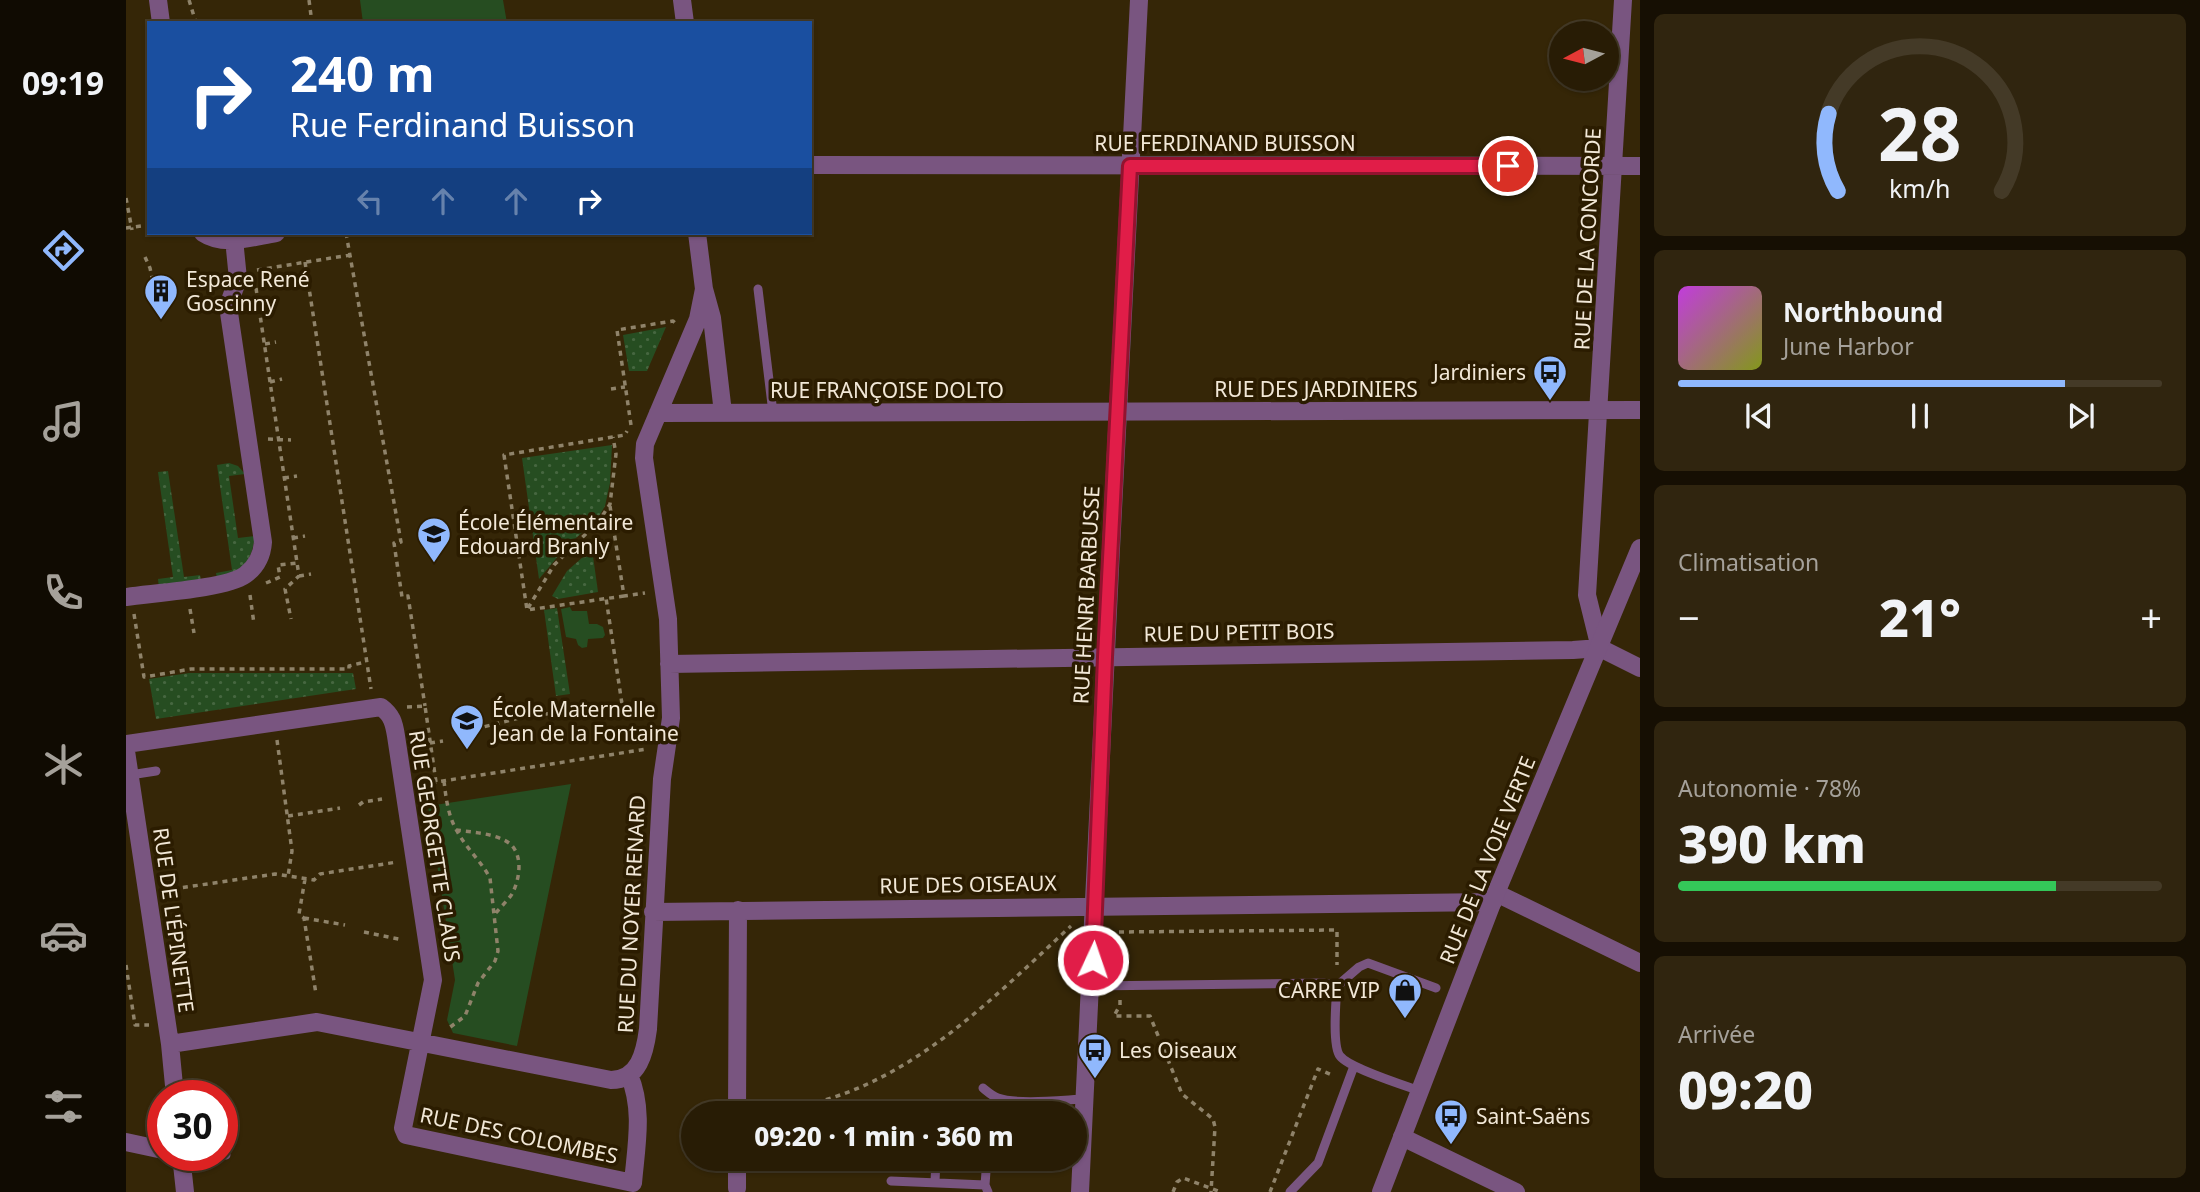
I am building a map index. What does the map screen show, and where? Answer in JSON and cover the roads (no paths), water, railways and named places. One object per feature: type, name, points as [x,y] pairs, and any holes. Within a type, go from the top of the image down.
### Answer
[{"type":"street","points":[[158,0],[161,21]]},
{"type":"street","points":[[682,0],[685,21]]},
{"type":"street","name":"RUE HENRI BARBUSSE","points":[[1085,1099],[1139,0]]},
{"type":"street","name":"RUE DE LA CONCORDE","points":[[1600,648],[1587,595],[1623,0]]},
{"type":"street","name":"RUE FERDINAND BUISSON","points":[[812,165],[1640,166]]},
{"type":"street","points":[[209,236],[234,239],[262,235]]},
{"type":"street","points":[[697,235],[704,289],[712,318],[723,413]]},
{"type":"street","points":[[130,604],[233,581],[253,569],[262,549],[262,530],[229,306],[238,279],[234,239]]},
{"type":"street","name":"RUE DU NOYER RENARD","points":[[629,1075],[641,1061],[646,1048],[662,779],[671,718],[666,597],[644,458],[645,444],[698,318],[704,289]]},
{"type":"street","name":"RUE DES JARDINIERS","points":[[1118,413],[1640,410]]},
{"type":"street","name":"RUE FRANÇOISE DOLTO","points":[[657,413],[1118,413]]},
{"type":"street","name":"RUE DE LA VOIE VERTE","points":[[1381,1192],[1494,897],[1640,548]]},
{"type":"street","points":[[1600,648],[1640,668]]},
{"type":"street","name":"RUE DU PETIT BOIS","points":[[669,664],[1600,648]]},
{"type":"street","name":"RUE GEORGETTE CLAUS","points":[[126,744],[381,707],[388,713],[395,728],[433,980],[422,1043]]},
{"type":"street","name":"RUE DE L'ÉPINETTE","points":[[126,751],[173,1080]]},
{"type":"street","points":[[1494,897],[1640,963]]},
{"type":"street","name":"RUE DES OISEAUX","points":[[653,912],[1494,897]]},
{"type":"street","points":[[737,1101],[738,910]]},
{"type":"street","points":[[170,1044],[317,1021],[601,1079],[616,1080],[629,1075]]},
{"type":"street","name":"RUE DES COLOMBES","points":[[422,1043],[402,1128],[406,1135],[633,1187],[638,1112],[635,1090],[629,1075]]},
{"type":"street","points":[[1402,1137],[1516,1192]]},
{"type":"street","points":[[126,1142],[147,1147]]},
{"type":"street","points":[[182,1171],[184,1192]]},
{"type":"street","points":[[737,1171],[737,1188]]},
{"type":"street","name":"RUE HENRI BARBUSSE","points":[[1080,1171],[1080,1192]]},
{"type":"lane","points":[[758,289],[773,413]]},
{"type":"lane","points":[[130,775],[156,771]]},
{"type":"lane","points":[[1420,1091],[1354,1066],[1341,1058],[1337,1050],[1337,986],[1359,967],[1368,963],[1436,988]]},
{"type":"lane","points":[[1091,986],[1323,983],[1337,986]]},
{"type":"lane","points":[[1290,1192],[1318,1163],[1354,1066]]},
{"type":"lane","points":[[983,1088],[994,1097],[1010,1100],[1085,1099]]},
{"type":"lane","points":[[935,1171],[935,1182]]},
{"type":"lane","points":[[891,1181],[935,1182],[987,1188]]},
{"type":"place","name":"Espace René Goscinny","points":[[161,321]]},
{"type":"place","name":"Jardiniers","points":[[1550,402]]},
{"type":"place","name":"École Élémentaire Edouard Branly","points":[[434,564]]},
{"type":"place","name":"École Maternelle Jean de la Fontaine","points":[[467,751]]},
{"type":"place","name":"CARRE VIP","points":[[1405,1020]]},
{"type":"place","name":"Les Oiseaux","points":[[1095,1080]]},
{"type":"place","name":"Saint-Saëns","points":[[1451,1146]]}]
